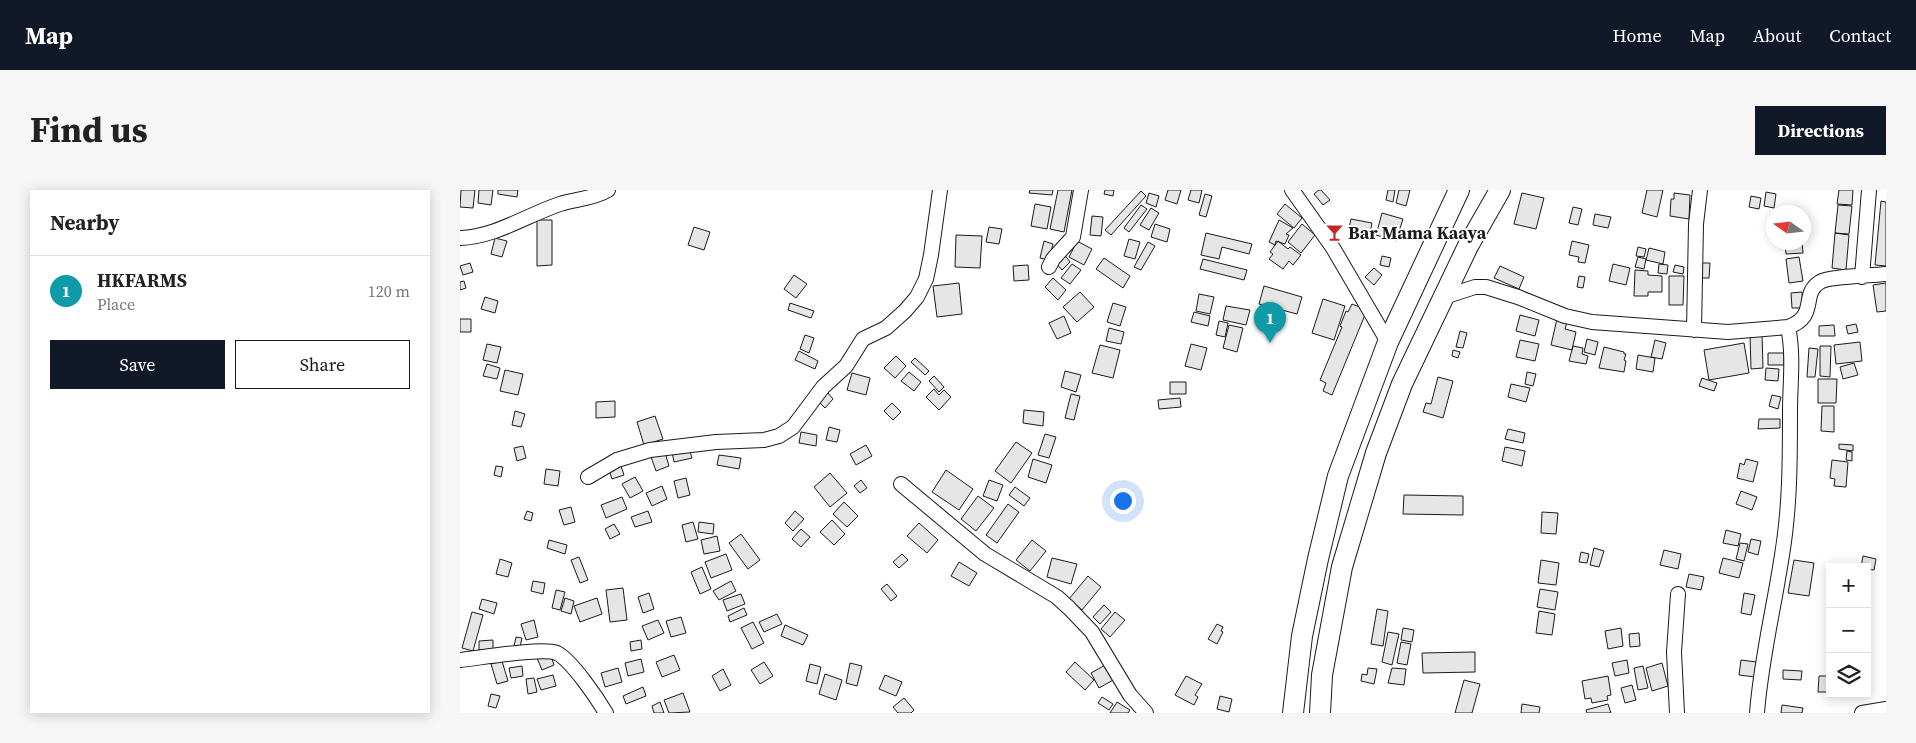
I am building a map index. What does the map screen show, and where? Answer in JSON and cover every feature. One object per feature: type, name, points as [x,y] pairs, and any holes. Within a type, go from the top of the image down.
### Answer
[{"type":"highway","points":[[1293,713],[1302,636],[1338,476],[1388,342],[1459,190]]},
{"type":"highway","points":[[1320,713],[1322,675],[1342,567],[1376,453],[1402,384],[1495,192]]},
{"type":"street","points":[[460,238],[476,236],[499,229],[559,204],[592,198],[608,190]]},
{"type":"street","points":[[588,477],[617,460],[650,450],[701,443],[764,440],[779,436],[793,427],[823,387],[846,366],[860,342],[865,337],[886,328],[917,297],[926,280],[940,190]]},
{"type":"street","points":[[1049,267],[1073,236],[1082,190]]},
{"type":"street","points":[[1292,190],[1333,248],[1388,342]]},
{"type":"street","points":[[1694,330],[1696,224],[1700,190]]},
{"type":"street","points":[[1862,277],[1869,190]]},
{"type":"street","points":[[1444,297],[1475,287],[1486,287],[1518,297],[1565,316],[1592,322],[1728,332],[1788,327],[1805,317],[1812,291],[1819,282],[1886,274]]},
{"type":"street","points":[[1756,713],[1762,664],[1782,554],[1790,483],[1792,369],[1788,327]]},
{"type":"street","points":[[901,484],[985,554],[1057,598],[1069,608],[1092,632],[1130,695],[1146,713]]},
{"type":"street","points":[[1676,713],[1674,652],[1678,594]]},
{"type":"street","points":[[460,660],[541,650],[556,653],[571,665],[606,713]]},
{"type":"street","points":[[1862,713],[1886,708]]},
{"type":"building","points":[[461,190],[475,190],[473,208],[460,207]]},
{"type":"building","points":[[479,190],[493,190],[491,205],[478,203]]},
{"type":"building","points":[[498,190],[518,190],[517,197],[498,194]]},
{"type":"building","points":[[1030,190],[1053,190],[1052,195],[1029,193]]},
{"type":"building","points":[[1058,190],[1072,190],[1064,232],[1050,229]]},
{"type":"building","points":[[1105,190],[1114,190],[1113,196],[1104,194]]},
{"type":"building","points":[[1168,190],[1181,190],[1177,204],[1165,200]]},
{"type":"building","points":[[1191,190],[1202,190],[1199,203],[1188,200]]},
{"type":"building","points":[[1319,190],[1330,200],[1323,205],[1314,194]]},
{"type":"building","points":[[1388,190],[1395,190],[1393,202],[1386,200]]},
{"type":"building","points":[[1399,190],[1410,190],[1406,206],[1396,203]]},
{"type":"building","points":[[1647,190],[1663,190],[1657,217],[1642,213]]},
{"type":"building","points":[[1839,190],[1853,190],[1852,205],[1837,204]]},
{"type":"building","points":[[1141,191],[1146,196],[1111,235],[1105,230]]},
{"type":"building","points":[[1766,192],[1776,194],[1774,205],[1764,206]]},
{"type":"building","points":[[1149,193],[1159,196],[1156,207],[1146,203]]},
{"type":"building","points":[[1522,193],[1544,198],[1536,229],[1514,224]]},
{"type":"building","points":[[1674,193],[1690,195],[1689,219],[1670,216],[1671,199],[1674,199]]},
{"type":"building","points":[[1205,194],[1212,196],[1206,217],[1199,215]]},
{"type":"building","points":[[1751,196],[1761,198],[1759,209],[1749,207]]},
{"type":"building","points":[[1881,201],[1886,202],[1886,266],[1875,265]]},
{"type":"building","points":[[1035,204],[1051,207],[1047,229],[1031,226]]},
{"type":"building","points":[[1285,204],[1302,218],[1294,228],[1277,214]]},
{"type":"building","points":[[1141,205],[1147,209],[1129,232],[1124,228]]},
{"type":"building","points":[[1838,205],[1852,206],[1849,234],[1835,233]]},
{"type":"building","points":[[1573,207],[1582,209],[1578,225],[1569,223]]},
{"type":"building","points":[[1151,208],[1159,213],[1149,230],[1140,225]]},
{"type":"building","points":[[1382,213],[1403,219],[1396,241],[1376,235]]},
{"type":"building","points":[[1595,214],[1611,217],[1608,228],[1593,225]]},
{"type":"building","points":[[1092,216],[1103,217],[1101,236],[1090,235]]},
{"type":"building","points":[[1351,219],[1372,223],[1370,233],[1349,228]]},
{"type":"building","points":[[537,220],[552,220],[552,265],[537,266]]},
{"type":"building","points":[[1279,220],[1293,228],[1286,234],[1289,235],[1285,244],[1276,241],[1275,245],[1269,242]]},
{"type":"building","points":[[1155,224],[1170,229],[1167,242],[1151,237]]},
{"type":"building","points":[[1302,224],[1315,235],[1301,253],[1288,242]]},
{"type":"building","points":[[694,227],[710,232],[704,250],[688,245]]},
{"type":"building","points":[[989,227],[1002,229],[999,244],[986,242]]},
{"type":"building","points":[[1206,233],[1252,244],[1249,254],[1222,247],[1219,259],[1201,255]]},
{"type":"building","points":[[1835,233],[1849,235],[1846,270],[1832,268]]},
{"type":"building","points":[[956,235],[982,236],[980,268],[955,267]]},
{"type":"building","points":[[495,238],[507,241],[502,257],[491,254]]},
{"type":"building","points":[[1129,239],[1140,242],[1135,259],[1124,256]]},
{"type":"building","points":[[1044,241],[1053,244],[1049,260],[1040,258]]},
{"type":"building","points":[[1077,241],[1092,249],[1084,265],[1069,257]]},
{"type":"building","points":[[1278,241],[1288,249],[1290,247],[1301,255],[1293,265],[1289,261],[1283,269],[1269,259],[1273,254],[1270,252]]},
{"type":"building","points":[[1572,241],[1589,245],[1585,263],[1578,262],[1579,257],[1569,255]]},
{"type":"building","points":[[1148,242],[1155,246],[1141,270],[1134,267]]},
{"type":"building","points":[[1638,247],[1646,249],[1644,257],[1636,256]]},
{"type":"building","points":[[1649,248],[1665,252],[1663,264],[1646,260]]},
{"type":"building","points":[[1786,250],[1803,250],[1803,253],[1786,254]]},
{"type":"building","points":[[1064,254],[1070,262],[1062,270],[1055,262]]},
{"type":"building","points":[[1382,256],[1391,258],[1389,267],[1380,265]]},
{"type":"building","points":[[1638,257],[1646,259],[1644,269],[1635,267]]},
{"type":"building","points":[[1799,257],[1803,281],[1789,283],[1786,259]]},
{"type":"building","points":[[1104,258],[1130,276],[1123,288],[1096,269]]},
{"type":"building","points":[[1203,259],[1247,270],[1244,280],[1200,269]]},
{"type":"building","points":[[470,263],[473,272],[463,275],[460,266]]},
{"type":"building","points":[[1701,263],[1710,263],[1709,278],[1701,278]]},
{"type":"building","points":[[1072,264],[1081,270],[1070,284],[1061,278]]},
{"type":"building","points":[[1613,264],[1630,268],[1626,285],[1609,281]]},
{"type":"building","points":[[1659,264],[1668,265],[1667,274],[1658,273]]},
{"type":"building","points":[[1028,265],[1029,280],[1014,281],[1013,266]]},
{"type":"building","points":[[1675,265],[1684,267],[1683,274],[1673,272]]},
{"type":"building","points":[[1500,266],[1524,277],[1519,289],[1494,278]]},
{"type":"building","points":[[1374,268],[1382,275],[1374,285],[1365,277]]},
{"type":"building","points":[[1635,270],[1648,271],[1648,275],[1662,276],[1662,292],[1648,292],[1648,296],[1634,296]]},
{"type":"building","points":[[794,275],[807,284],[796,298],[784,289]]},
{"type":"building","points":[[1579,276],[1585,277],[1583,288],[1577,287]]},
{"type":"building","points":[[1669,276],[1684,276],[1683,305],[1669,305]]},
{"type":"building","points":[[1053,278],[1066,290],[1058,300],[1045,287]]},
{"type":"building","points":[[464,281],[466,288],[460,290],[460,282]]},
{"type":"building","points":[[959,283],[962,314],[937,317],[933,286]]},
{"type":"building","points":[[1886,283],[1886,311],[1877,312],[1873,285]]},
{"type":"building","points":[[1264,286],[1302,297],[1297,314],[1259,304]]},
{"type":"building","points":[[1080,292],[1094,307],[1077,322],[1063,307]]},
{"type":"building","points":[[1802,292],[1803,308],[1792,308],[1791,293]]},
{"type":"building","points":[[1199,294],[1214,297],[1210,314],[1196,311]]},
{"type":"building","points":[[485,297],[498,301],[495,313],[481,309]]},
{"type":"building","points":[[1323,299],[1345,306],[1334,340],[1312,333]]},
{"type":"building","points":[[790,303],[814,311],[811,318],[788,310]]},
{"type":"building","points":[[1113,303],[1126,307],[1120,326],[1107,322]]},
{"type":"building","points":[[1352,304],[1367,310],[1332,395],[1323,391],[1326,383],[1320,380],[1342,327],[1340,326],[1346,311],[1348,312]]},
{"type":"building","points":[[1226,306],[1250,310],[1246,325],[1223,320]]},
{"type":"building","points":[[1194,312],[1210,316],[1208,326],[1191,322]]},
{"type":"building","points":[[1520,315],[1539,320],[1535,336],[1516,331]]},
{"type":"building","points":[[1064,316],[1071,333],[1057,339],[1049,323]]},
{"type":"building","points":[[460,319],[471,319],[471,332],[460,332]]},
{"type":"building","points":[[1557,319],[1567,322],[1565,329],[1576,332],[1572,350],[1551,345]]},
{"type":"building","points":[[1219,321],[1228,323],[1225,337],[1216,335]]},
{"type":"building","points":[[1856,324],[1858,332],[1848,334],[1846,326]]},
{"type":"building","points":[[1229,325],[1243,328],[1237,352],[1223,348]]},
{"type":"building","points":[[1834,325],[1835,336],[1819,336],[1819,326]]},
{"type":"building","points":[[1109,328],[1124,332],[1121,344],[1106,341]]},
{"type":"building","points":[[1460,331],[1467,333],[1463,348],[1456,347]]},
{"type":"building","points":[[1762,334],[1763,368],[1751,369],[1750,335]]},
{"type":"building","points":[[805,335],[814,338],[809,353],[800,349]]},
{"type":"building","points":[[1587,339],[1598,342],[1595,355],[1584,352]]},
{"type":"building","points":[[1520,340],[1539,344],[1535,361],[1516,357]]},
{"type":"building","points":[[1655,340],[1666,343],[1662,359],[1651,357]]},
{"type":"building","points":[[1860,342],[1862,361],[1836,364],[1834,345]]},
{"type":"building","points":[[1744,343],[1749,373],[1709,380],[1704,350]]},
{"type":"building","points":[[487,344],[501,347],[497,363],[483,360]]},
{"type":"building","points":[[1191,344],[1207,348],[1201,370],[1185,366]]},
{"type":"building","points":[[1100,345],[1120,350],[1113,378],[1092,373]]},
{"type":"building","points":[[1573,346],[1583,348],[1582,354],[1588,356],[1586,364],[1569,361]]},
{"type":"building","points":[[1820,346],[1831,346],[1830,377],[1820,376]]},
{"type":"building","points":[[1604,347],[1626,354],[1624,372],[1599,368]]},
{"type":"building","points":[[1809,348],[1818,349],[1815,377],[1807,377]]},
{"type":"building","points":[[1453,350],[1460,352],[1458,358],[1452,356]]},
{"type":"building","points":[[799,351],[818,361],[815,369],[795,360]]},
{"type":"building","points":[[1768,353],[1784,353],[1784,365],[1768,365]]},
{"type":"building","points":[[1638,355],[1655,358],[1653,372],[1636,369]]},
{"type":"building","points":[[896,356],[906,366],[895,378],[884,368]]},
{"type":"building","points":[[915,358],[929,371],[925,375],[911,362]]},
{"type":"building","points":[[1854,363],[1858,375],[1843,379],[1840,367]]},
{"type":"building","points":[[487,364],[500,368],[497,379],[483,376]]},
{"type":"building","points":[[1766,368],[1779,369],[1778,381],[1765,380]]},
{"type":"building","points":[[505,370],[523,374],[518,395],[500,391]]},
{"type":"building","points":[[1065,371],[1081,375],[1076,392],[1061,387]]},
{"type":"building","points":[[909,372],[921,382],[914,391],[901,381]]},
{"type":"building","points":[[1527,372],[1536,374],[1533,386],[1525,384]]},
{"type":"building","points":[[852,373],[870,378],[866,395],[847,390]]},
{"type":"building","points":[[934,376],[944,387],[939,392],[929,381]]},
{"type":"building","points":[[1438,377],[1453,381],[1443,418],[1423,412],[1426,403],[1431,404]]},
{"type":"building","points":[[1702,378],[1717,383],[1714,391],[1699,386]]},
{"type":"building","points":[[1818,379],[1837,379],[1836,403],[1818,403]]},
{"type":"building","points":[[1170,382],[1186,382],[1186,394],[1170,394]]},
{"type":"building","points":[[1511,384],[1530,388],[1526,402],[1508,397]]},
{"type":"building","points":[[934,389],[939,395],[944,390],[951,397],[939,410],[926,397]]},
{"type":"building","points":[[828,393],[833,399],[825,408],[819,402]]},
{"type":"building","points":[[1071,394],[1080,396],[1074,420],[1065,418]]},
{"type":"building","points":[[1772,395],[1781,397],[1778,409],[1769,406]]},
{"type":"building","points":[[1180,398],[1181,407],[1159,409],[1158,400]]},
{"type":"building","points":[[615,401],[615,417],[596,418],[596,402]]},
{"type":"building","points":[[892,403],[901,412],[893,420],[884,411]]},
{"type":"building","points":[[1822,406],[1834,406],[1834,432],[1821,431]]},
{"type":"building","points":[[1024,410],[1044,412],[1043,426],[1023,423]]},
{"type":"building","points":[[515,411],[525,414],[521,427],[512,425]]},
{"type":"building","points":[[655,416],[663,439],[644,445],[637,422]]},
{"type":"building","points":[[1759,419],[1780,419],[1780,428],[1758,429]]},
{"type":"building","points":[[829,427],[840,430],[837,442],[826,440]]},
{"type":"building","points":[[1508,429],[1525,433],[1523,443],[1505,439]]},
{"type":"building","points":[[801,432],[817,435],[816,446],[799,443]]},
{"type":"building","points":[[1045,434],[1056,437],[1049,458],[1038,455]]},
{"type":"building","points":[[1016,442],[1032,453],[1011,483],[995,471]]},
{"type":"building","points":[[1839,444],[1853,445],[1853,451],[1839,449]]},
{"type":"building","points":[[866,445],[872,456],[856,465],[850,454]]},
{"type":"building","points":[[523,446],[526,458],[517,461],[514,448]]},
{"type":"building","points":[[1505,447],[1525,451],[1522,466],[1502,461]]},
{"type":"building","points":[[689,448],[692,458],[674,462],[672,452]]},
{"type":"building","points":[[664,449],[669,466],[656,471],[650,454]]},
{"type":"building","points":[[1847,451],[1852,452],[1852,461],[1846,460]]},
{"type":"building","points":[[719,455],[741,458],[739,469],[717,465]]},
{"type":"building","points":[[1033,459],[1052,465],[1046,483],[1028,477]]},
{"type":"building","points":[[1746,459],[1758,462],[1753,482],[1737,478],[1740,463],[1744,465]]},
{"type":"building","points":[[1832,460],[1848,462],[1846,487],[1834,486],[1835,479],[1830,478]]},
{"type":"building","points":[[496,466],[503,467],[501,477],[494,475]]},
{"type":"building","points":[[621,466],[624,475],[612,479],[609,470]]},
{"type":"building","points":[[546,469],[560,471],[558,486],[544,484]]},
{"type":"building","points":[[946,470],[973,489],[959,510],[932,492]]},
{"type":"building","points":[[830,473],[847,493],[830,507],[814,487]]},
{"type":"building","points":[[635,477],[643,491],[630,498],[622,484]]},
{"type":"building","points":[[686,478],[690,495],[678,498],[674,481]]},
{"type":"building","points":[[861,480],[867,488],[860,493],[854,486]]},
{"type":"building","points":[[989,480],[1003,485],[997,501],[983,496]]},
{"type":"building","points":[[662,486],[667,499],[652,506],[646,493]]},
{"type":"building","points":[[1015,487],[1030,498],[1024,506],[1009,495]]},
{"type":"building","points":[[1741,491],[1757,497],[1752,510],[1736,504]]},
{"type":"building","points":[[1404,495],[1463,496],[1463,515],[1403,514]]},
{"type":"building","points":[[978,496],[994,508],[976,531],[961,519]]},
{"type":"building","points":[[622,497],[627,509],[606,518],[601,505]]},
{"type":"building","points":[[844,502],[858,516],[847,527],[833,514]]},
{"type":"building","points":[[1008,504],[1019,512],[997,543],[986,535]]},
{"type":"building","points":[[571,507],[575,522],[564,525],[559,510]]},
{"type":"building","points":[[527,511],[533,513],[531,521],[524,519]]},
{"type":"building","points":[[648,511],[652,522],[635,527],[631,517]]},
{"type":"building","points":[[795,511],[804,519],[793,531],[785,523]]},
{"type":"building","points":[[1542,512],[1558,513],[1556,534],[1541,533]]},
{"type":"building","points":[[832,520],[845,534],[834,545],[820,532]]},
{"type":"building","points":[[693,522],[698,539],[686,542],[682,525]]},
{"type":"building","points":[[699,522],[714,524],[713,534],[698,532]]},
{"type":"building","points":[[919,523],[938,540],[927,553],[907,536]]},
{"type":"building","points":[[614,524],[620,534],[610,539],[605,529]]},
{"type":"building","points":[[801,529],[810,537],[801,547],[792,539]]},
{"type":"building","points":[[1726,530],[1741,534],[1738,546],[1723,543]]},
{"type":"building","points":[[741,534],[760,560],[748,569],[729,543]]},
{"type":"building","points":[[717,536],[720,551],[704,554],[701,540]]},
{"type":"building","points":[[1751,539],[1761,541],[1758,555],[1748,552]]},
{"type":"building","points":[[549,540],[567,545],[565,554],[547,548]]},
{"type":"building","points":[[1032,540],[1046,551],[1030,571],[1016,560]]},
{"type":"building","points":[[1740,543],[1748,544],[1744,561],[1736,559]]},
{"type":"building","points":[[1594,548],[1604,551],[1599,567],[1590,565]]},
{"type":"building","points":[[1664,550],[1681,554],[1678,569],[1660,565]]},
{"type":"building","points":[[1581,552],[1589,554],[1587,563],[1579,562]]},
{"type":"building","points":[[726,554],[732,570],[711,578],[705,562]]},
{"type":"building","points":[[902,554],[908,560],[899,568],[893,562]]},
{"type":"building","points":[[1863,556],[1876,559],[1874,570],[1871,570],[1871,563],[1862,563]]},
{"type":"building","points":[[579,557],[588,580],[580,583],[571,560]]},
{"type":"building","points":[[1052,558],[1077,564],[1071,584],[1047,577]]},
{"type":"building","points":[[1723,558],[1743,563],[1739,578],[1719,573]]},
{"type":"building","points":[[500,559],[512,563],[508,577],[496,574]]},
{"type":"building","points":[[1541,560],[1559,563],[1556,585],[1538,583]]},
{"type":"building","points":[[1794,560],[1814,563],[1809,596],[1788,593]]},
{"type":"building","points":[[959,562],[977,573],[969,586],[951,576]]},
{"type":"building","points":[[702,567],[711,589],[700,594],[691,572]]},
{"type":"building","points":[[1689,574],[1704,577],[1701,590],[1686,587]]},
{"type":"building","points":[[1088,576],[1101,587],[1082,610],[1069,599]]},
{"type":"building","points":[[533,581],[545,583],[543,594],[531,591]]},
{"type":"building","points":[[731,581],[736,591],[719,600],[713,591]]},
{"type":"building","points":[[887,584],[897,596],[891,601],[881,589]]},
{"type":"building","points":[[623,588],[627,620],[610,622],[606,590]]},
{"type":"building","points":[[1540,589],[1558,592],[1555,610],[1537,607]]},
{"type":"building","points":[[556,590],[565,592],[560,610],[552,608]]},
{"type":"building","points":[[649,593],[654,609],[643,613],[638,597]]},
{"type":"building","points":[[1744,593],[1755,595],[1751,615],[1741,613]]},
{"type":"building","points":[[741,594],[745,604],[727,611],[723,600]]},
{"type":"building","points":[[565,598],[574,601],[571,614],[561,611]]},
{"type":"building","points":[[597,598],[602,614],[580,622],[574,606]]},
{"type":"building","points":[[482,599],[497,603],[494,614],[479,609]]},
{"type":"building","points":[[1104,605],[1111,612],[1100,624],[1093,617]]},
{"type":"building","points":[[744,608],[747,615],[730,622],[728,616]]},
{"type":"building","points":[[1377,609],[1388,611],[1383,646],[1371,644]]},
{"type":"building","points":[[1539,611],[1555,614],[1552,635],[1536,633]]},
{"type":"building","points":[[472,612],[483,615],[473,651],[462,648]]},
{"type":"building","points":[[1115,612],[1125,620],[1110,637],[1101,629]]},
{"type":"building","points":[[777,614],[782,624],[764,632],[759,622]]},
{"type":"building","points":[[681,617],[686,633],[671,637],[666,621]]},
{"type":"building","points":[[534,620],[538,637],[526,640],[521,624]]},
{"type":"building","points":[[658,620],[664,633],[648,640],[642,626]]},
{"type":"building","points":[[753,622],[764,643],[752,649],[741,628]]},
{"type":"building","points":[[1217,624],[1223,627],[1221,631],[1223,632],[1217,644],[1208,639]]},
{"type":"building","points":[[785,625],[808,635],[803,645],[781,636]]},
{"type":"building","points":[[1403,628],[1414,630],[1412,642],[1401,640]]},
{"type":"building","points":[[1621,628],[1623,646],[1608,649],[1605,631]]},
{"type":"building","points":[[1388,632],[1399,634],[1392,665],[1382,662]]},
{"type":"building","points":[[1639,633],[1640,646],[1630,647],[1629,634]]},
{"type":"building","points":[[516,637],[522,638],[520,647],[514,646]]},
{"type":"building","points":[[493,640],[493,649],[479,650],[479,641]]},
{"type":"building","points":[[641,640],[642,649],[631,651],[630,642]]},
{"type":"building","points":[[1401,642],[1411,644],[1407,665],[1397,663]]},
{"type":"building","points":[[1475,652],[1475,672],[1423,673],[1422,653]]},
{"type":"building","points":[[550,653],[554,665],[542,670],[537,658]]},
{"type":"building","points":[[674,655],[680,670],[662,677],[656,662]]},
{"type":"building","points":[[641,659],[644,672],[628,676],[625,663]]},
{"type":"building","points":[[1627,660],[1629,673],[1615,676],[1612,663]]},
{"type":"building","points":[[1741,660],[1757,662],[1755,677],[1739,675]]},
{"type":"building","points":[[502,661],[508,681],[497,684],[491,664]]},
{"type":"building","points":[[764,662],[773,676],[760,684],[751,670]]},
{"type":"building","points":[[1075,662],[1094,680],[1085,690],[1066,672]]},
{"type":"building","points":[[850,663],[862,666],[857,686],[846,683]]},
{"type":"building","points":[[1662,663],[1668,686],[1652,691],[1646,668]]},
{"type":"building","points":[[810,664],[821,667],[817,684],[806,681]]},
{"type":"building","points":[[1107,664],[1115,679],[1099,688],[1091,673]]},
{"type":"building","points":[[522,666],[523,676],[511,678],[509,668]]},
{"type":"building","points":[[1643,666],[1648,688],[1638,690],[1634,668]]},
{"type":"building","points":[[618,668],[622,682],[605,687],[601,673]]},
{"type":"building","points":[[1368,668],[1377,669],[1374,684],[1361,681],[1362,674],[1367,675]]},
{"type":"building","points":[[1392,668],[1406,669],[1404,685],[1388,683]]},
{"type":"building","points":[[723,669],[731,685],[720,691],[712,676]]},
{"type":"building","points":[[1783,670],[1802,671],[1801,680],[1783,679]]},
{"type":"building","points":[[825,674],[842,680],[836,700],[819,694]]},
{"type":"building","points":[[553,675],[556,686],[541,690],[537,679]]},
{"type":"building","points":[[885,675],[902,682],[896,696],[879,689]]},
{"type":"building","points":[[1186,676],[1202,684],[1195,695],[1198,697],[1194,705],[1175,695]]},
{"type":"building","points":[[1608,676],[1611,695],[1607,696],[1608,700],[1592,703],[1591,698],[1585,699],[1582,681]]},
{"type":"building","points":[[1819,676],[1826,676],[1826,692],[1818,692]]},
{"type":"building","points":[[534,678],[537,692],[528,694],[526,679]]},
{"type":"building","points":[[1464,680],[1480,684],[1472,713],[1455,713]]},
{"type":"building","points":[[1632,685],[1636,700],[1625,703],[1621,688]]},
{"type":"building","points":[[643,687],[646,696],[626,704],[623,696]]},
{"type":"building","points":[[683,693],[690,712],[669,713],[664,700]]},
{"type":"building","points":[[491,694],[500,696],[496,708],[488,706]]},
{"type":"building","points":[[1220,696],[1232,699],[1229,712],[1217,709]]},
{"type":"building","points":[[1102,697],[1113,704],[1109,710],[1098,703]]},
{"type":"building","points":[[904,698],[914,710],[911,713],[898,713],[893,707]]},
{"type":"building","points":[[660,702],[664,713],[654,713],[652,706]]},
{"type":"building","points":[[1117,702],[1130,710],[1128,713],[1110,713]]},
{"type":"building","points":[[1522,704],[1540,707],[1539,713],[1521,713]]},
{"type":"building","points":[[1608,704],[1611,713],[1587,713],[1586,710]]},
{"type":"building","points":[[1782,705],[1803,708],[1802,713],[1781,713]]},
{"type":"place","name":"Bar Mama Kaaya","points":[[1334,232]]},
{"type":"place","name":"HKFARMS","points":[[1270,343]]}]
